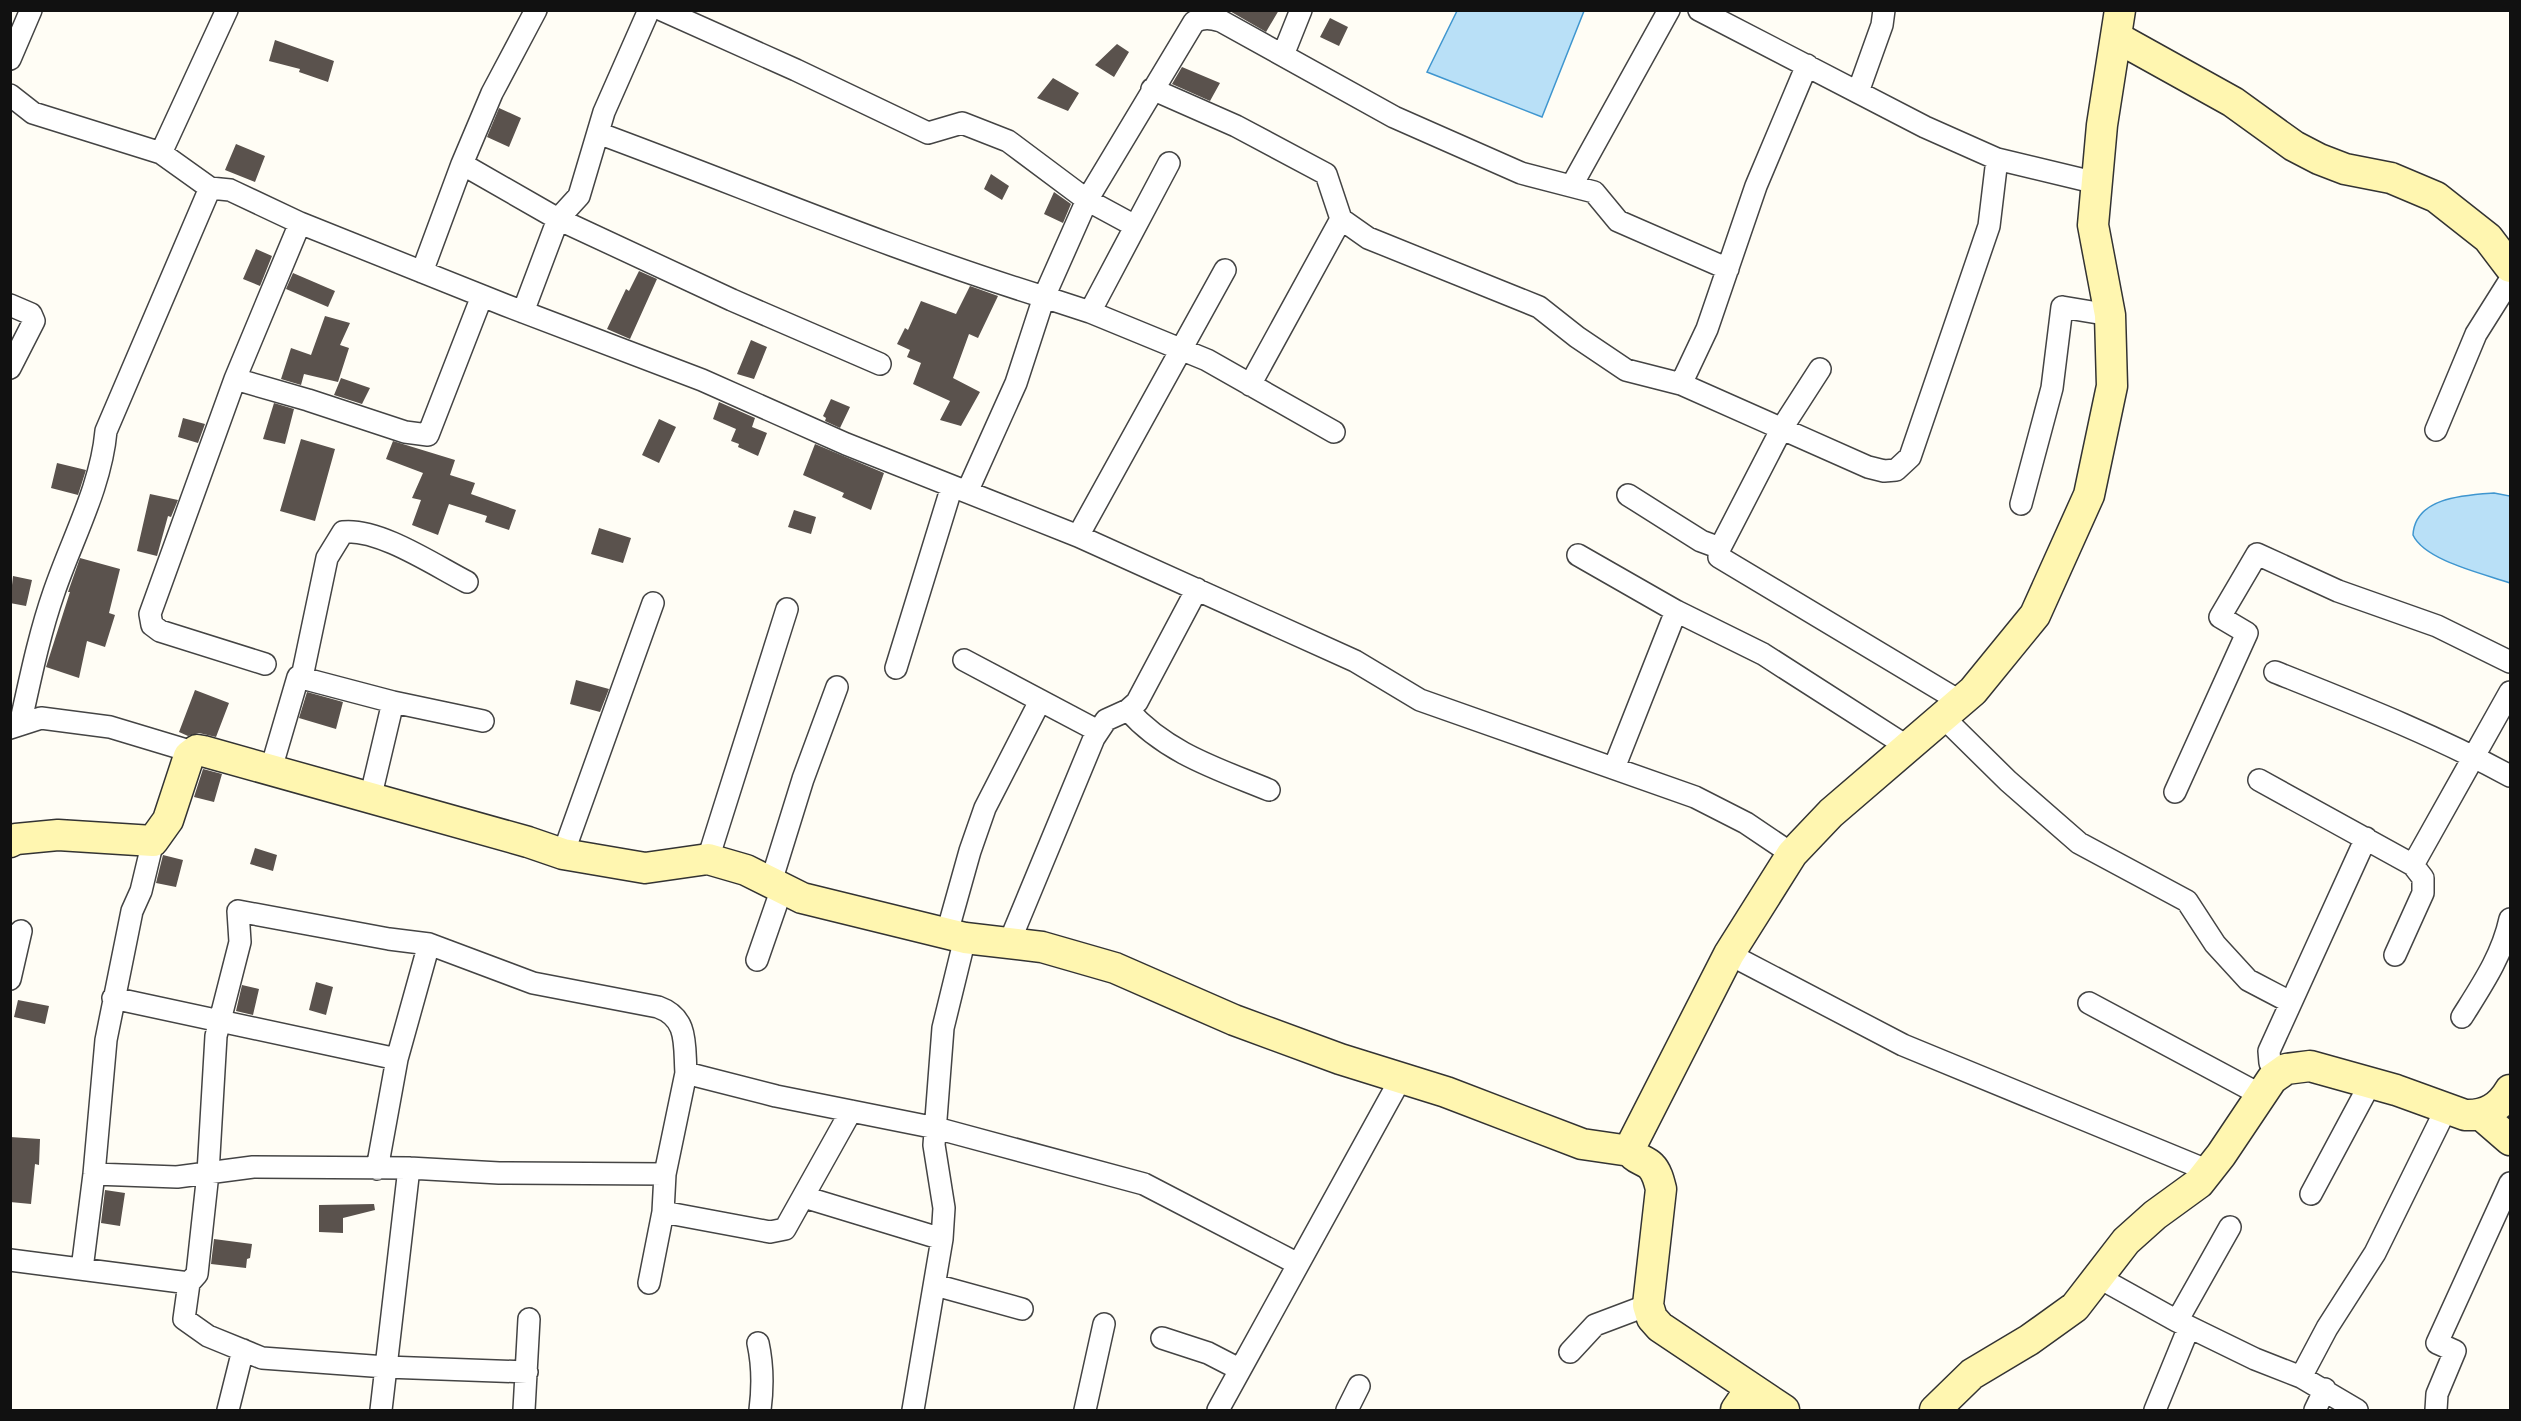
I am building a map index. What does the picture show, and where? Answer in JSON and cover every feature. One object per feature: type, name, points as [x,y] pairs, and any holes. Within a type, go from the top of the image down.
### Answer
[{"type":"street","points":[[10,59],[31,10]]},
{"type":"street","points":[[161,153],[227,10]]},
{"type":"street","points":[[422,272],[462,164],[492,93],[536,10]]},
{"type":"street","points":[[523,312],[558,219],[579,196],[604,112],[649,10]]},
{"type":"street","points":[[662,10],[928,133],[962,123],[1008,141],[1087,200],[1135,226]]},
{"type":"street","points":[[1283,55],[1301,10]]},
{"type":"street","points":[[1572,185],[1669,10]]},
{"type":"street","points":[[1699,10],[1925,127],[1997,159],[2097,183]]},
{"type":"street","points":[[1858,92],[1882,25],[1884,10]]},
{"type":"street","points":[[896,668],[959,489],[1016,383],[1044,297],[1087,200],[1194,22],[1202,18],[1221,21],[1394,117],[1521,173],[1594,192],[1618,221],[1728,269]]},
{"type":"street","points":[[1630,1151],[1631,1144],[1729,954],[1792,854],[1831,813],[1973,691],[2035,615],[2089,495],[2112,386],[2110,315],[2093,225],[2102,125],[2118,24],[2294,146],[2345,169],[2391,178],[2436,197],[2488,238],[2511,267]]},
{"type":"street","points":[[1681,384],[1707,329],[1756,186],[1806,65]]},
{"type":"street","points":[[1152,89],[1236,126],[1326,174],[1341,219],[1368,238],[1539,307],[1577,337],[1626,370],[1681,384],[1782,428],[1850,461],[1884,471],[1896,470],[1910,457],[1989,226],[1997,159]]},
{"type":"street","points":[[10,95],[33,113],[161,153],[210,188],[230,190],[300,223],[702,380],[846,444],[1077,536],[1355,661],[1420,700],[1695,797],[1746,823],[1792,854]]},
{"type":"street","points":[[598,133],[724,183],[963,272],[1090,312],[1182,349],[1206,360],[1334,432]]},
{"type":"street","points":[[1090,312],[1169,163]]},
{"type":"street","points":[[462,164],[558,219],[732,300],[880,364]]},
{"type":"street","points":[[15,726],[54,593],[104,457],[106,431],[210,188]]},
{"type":"street","points":[[1250,385],[1341,219]]},
{"type":"street","points":[[265,664],[160,632],[154,628],[150,620],[235,380],[300,223]]},
{"type":"street","points":[[1077,536],[1225,270]]},
{"type":"street","points":[[2436,430],[2476,334],[2511,280]]},
{"type":"street","points":[[235,380],[308,400],[405,432],[428,435],[482,296]]},
{"type":"street","points":[[10,305],[31,314],[34,321],[10,368]]},
{"type":"street","points":[[2021,504],[2052,388],[2062,307],[2110,315]]},
{"type":"street","points":[[1820,369],[1782,428],[1719,548],[1719,557],[1952,709],[2008,781],[2079,843],[2187,901],[2215,944],[2248,980],[2290,1002]]},
{"type":"street","points":[[1628,495],[1701,541],[1719,548]]},
{"type":"street","points":[[302,677],[327,558],[343,532],[356,531],[381,537],[467,582]]},
{"type":"street","points":[[2175,792],[2247,633],[2220,617],[2257,554],[2338,591],[2437,626],[2511,662]]},
{"type":"street","points":[[1578,555],[1676,611],[1763,654],[1908,747]]},
{"type":"street","points":[[1009,943],[1098,731],[1106,720],[1128,710],[1137,702],[1197,589]]},
{"type":"street","points":[[563,854],[653,603]]},
{"type":"street","points":[[708,859],[787,609]]},
{"type":"street","points":[[1614,768],[1676,611]]},
{"type":"street","points":[[964,660],[1098,731]]},
{"type":"street","points":[[2275,672],[2371,710],[2474,756],[2511,776]]},
{"type":"street","points":[[271,769],[298,676],[393,702],[483,721]]},
{"type":"street","points":[[757,960],[803,779],[837,687]]},
{"type":"street","points":[[2413,865],[2511,692]]},
{"type":"street","points":[[913,1410],[942,1239],[944,1208],[934,1145],[943,1028],[969,850],[985,808],[1040,701]]},
{"type":"street","points":[[370,799],[393,702]]},
{"type":"street","points":[[1128,710],[1144,728],[1170,747],[1269,790]]},
{"type":"street","points":[[15,726],[41,718],[110,727],[193,752],[203,751],[271,769],[563,854],[645,868],[708,859],[746,870],[802,898],[956,936],[1042,947],[1115,968],[1234,1020],[1340,1059],[1446,1092],[1582,1144],[1630,1151],[1652,1166],[1661,1189],[1648,1305],[1652,1318],[1743,1399],[1784,1410]]},
{"type":"street","points":[[82,1269],[94,1174],[106,1040],[113,998],[132,911],[141,891],[153,841],[168,820],[185,765],[193,752]]},
{"type":"street","points":[[2259,780],[2413,865],[2423,878],[2423,893],[2394,955]]},
{"type":"street","points":[[10,842],[16,839],[57,835],[153,841]]},
{"type":"street","points":[[2270,1084],[2269,1052],[2366,838]]},
{"type":"street","points":[[527,1372],[386,1367],[262,1358],[208,1336],[184,1319],[189,1283],[197,1274],[208,1173],[216,1036],[240,942],[238,911],[389,939],[429,944],[533,983],[671,1011],[678,1018],[683,1033],[686,1073],[665,1174],[663,1212],[649,1283]]},
{"type":"street","points":[[2462,1017],[2493,968],[2511,919]]},
{"type":"street","points":[[10,979],[21,931]]},
{"type":"street","points":[[377,1169],[398,1059],[429,944]]},
{"type":"street","points":[[1729,954],[1903,1045],[2209,1171]]},
{"type":"street","points":[[113,998],[398,1059]]},
{"type":"street","points":[[2089,1003],[2270,1084]]},
{"type":"street","points":[[1935,1410],[1972,1374],[2028,1340],[2074,1306],[2118,1250],[2142,1226],[2185,1195],[2209,1171],[2270,1084],[2294,1066],[2310,1066],[2371,1082],[2465,1115],[2480,1114],[2498,1106],[2510,1092]]},
{"type":"street","points":[[686,1073],[776,1096],[936,1128],[1144,1184],[1298,1264]]},
{"type":"street","points":[[1218,1410],[1401,1078]]},
{"type":"street","points":[[2311,1194],[2371,1082]]},
{"type":"street","points":[[2301,1377],[2327,1328],[2375,1253],[2446,1109]]},
{"type":"street","points":[[663,1212],[770,1232],[785,1229],[851,1111]]},
{"type":"street","points":[[2480,1114],[2511,1140]]},
{"type":"street","points":[[94,1174],[177,1177],[253,1167],[409,1168],[500,1173],[665,1174]]},
{"type":"street","points":[[381,1410],[409,1168]]},
{"type":"street","points":[[2436,1410],[2437,1394],[2455,1351],[2437,1343],[2511,1184]]},
{"type":"street","points":[[804,1197],[942,1239]]},
{"type":"street","points":[[2156,1410],[2183,1324],[2230,1227]]},
{"type":"street","points":[[10,1260],[189,1283]]},
{"type":"street","points":[[2098,1277],[2183,1324],[2255,1359],[2325,1389],[2357,1410]]},
{"type":"street","points":[[935,1285],[1022,1309]]},
{"type":"street","points":[[1570,1352],[1594,1325],[1648,1305]]},
{"type":"street","points":[[524,1410],[529,1319]]},
{"type":"street","points":[[1084,1410],[1104,1324]]},
{"type":"street","points":[[1162,1338],[1208,1353],[1239,1369]]},
{"type":"street","points":[[758,1343],[762,1361],[763,1386],[760,1410]]},
{"type":"street","points":[[228,1410],[243,1350]]},
{"type":"street","points":[[1347,1410],[1359,1386]]},
{"type":"street","points":[[2315,1410],[2325,1389]]},
{"type":"water","points":[[1457,11],[1584,11],[1542,117],[1427,72]]},
{"type":"water","points":[[2494,493],[2510,496],[2510,583],[2442,559],[2420,544],[2413,535],[2416,522],[2422,513],[2443,500]]},
{"type":"building","points":[[1228,10],[1279,10],[1266,32]]},
{"type":"building","points":[[1330,18],[1348,27],[1339,46],[1320,37]]},
{"type":"building","points":[[275,40],[334,61],[328,82],[299,72],[300,69],[269,61]]},
{"type":"building","points":[[1117,44],[1129,52],[1114,77],[1095,65]]},
{"type":"building","points":[[1182,67],[1220,83],[1210,101],[1172,84]]},
{"type":"building","points":[[1053,78],[1079,93],[1068,111],[1037,98]]},
{"type":"building","points":[[499,108],[521,118],[509,147],[487,137]]},
{"type":"building","points":[[236,144],[265,156],[255,182],[225,170]]},
{"type":"building","points":[[991,174],[1009,186],[1002,200],[984,189]]},
{"type":"building","points":[[1054,192],[1071,204],[1063,223],[1044,214]]},
{"type":"building","points":[[256,249],[272,256],[260,286],[243,279]]},
{"type":"building","points":[[639,271],[657,279],[630,339],[607,329],[626,289],[629,291]]},
{"type":"building","points":[[293,273],[335,291],[328,307],[286,289]]},
{"type":"building","points":[[970,286],[998,296],[978,338],[969,334],[953,378],[980,392],[961,426],[940,420],[950,401],[913,384],[921,363],[907,357],[910,350],[897,344],[905,328],[908,330],[921,301],[956,314]]},
{"type":"building","points":[[325,316],[350,323],[340,345],[349,348],[338,382],[304,374],[301,385],[281,379],[291,348],[311,355]]},
{"type":"building","points":[[751,340],[767,347],[754,379],[737,374]]},
{"type":"building","points":[[341,378],[370,388],[362,404],[334,395]]},
{"type":"building","points":[[831,399],[850,407],[840,428],[825,421],[826,418],[823,416]]},
{"type":"building","points":[[719,402],[755,418],[752,427],[767,433],[758,456],[738,447],[739,444],[731,441],[736,429],[713,419]]},
{"type":"building","points":[[274,403],[294,409],[285,444],[263,439]]},
{"type":"building","points":[[183,418],[205,424],[198,443],[178,437]]},
{"type":"building","points":[[659,419],[676,427],[659,463],[642,455]]},
{"type":"building","points":[[301,439],[335,449],[315,521],[280,511]]},
{"type":"building","points":[[393,441],[455,460],[450,475],[475,483],[471,494],[516,510],[509,530],[485,522],[487,516],[449,504],[438,535],[412,525],[421,500],[412,498],[423,473],[386,459]]},
{"type":"building","points":[[815,444],[884,473],[871,510],[842,497],[844,493],[803,475]]},
{"type":"building","points":[[57,463],[86,470],[78,495],[51,488]]},
{"type":"building","points":[[150,494],[178,500],[171,517],[168,516],[157,556],[137,551]]},
{"type":"building","points":[[794,510],[816,517],[811,534],[788,527]]},
{"type":"building","points":[[599,528],[631,538],[623,563],[591,554]]},
{"type":"building","points":[[80,558],[120,569],[109,613],[115,615],[105,647],[87,641],[79,678],[46,667]]},
{"type":"building","points":[[13,576],[32,580],[26,606],[10,603]]},
{"type":"building","points":[[576,680],[609,689],[600,712],[570,704]]},
{"type":"building","points":[[195,690],[229,703],[216,737],[199,733],[188,736],[179,732]]},
{"type":"building","points":[[307,692],[343,702],[336,729],[299,718]]},
{"type":"building","points":[[203,769],[222,774],[214,802],[194,797]]},
{"type":"building","points":[[255,848],[277,855],[273,871],[250,864]]},
{"type":"building","points":[[163,855],[183,860],[176,887],[156,883]]},
{"type":"building","points":[[316,982],[333,987],[326,1015],[309,1010]]},
{"type":"building","points":[[242,985],[259,989],[253,1015],[236,1011]]},
{"type":"building","points":[[18,1000],[49,1006],[45,1024],[14,1017]]},
{"type":"building","points":[[10,1137],[40,1139],[39,1165],[35,1164],[31,1204],[10,1202]]},
{"type":"building","points":[[105,1190],[125,1193],[120,1226],[101,1223]]},
{"type":"building","points":[[374,1204],[375,1210],[343,1218],[343,1233],[319,1232],[319,1205]]},
{"type":"building","points":[[214,1239],[252,1244],[246,1268],[211,1264]]}]
